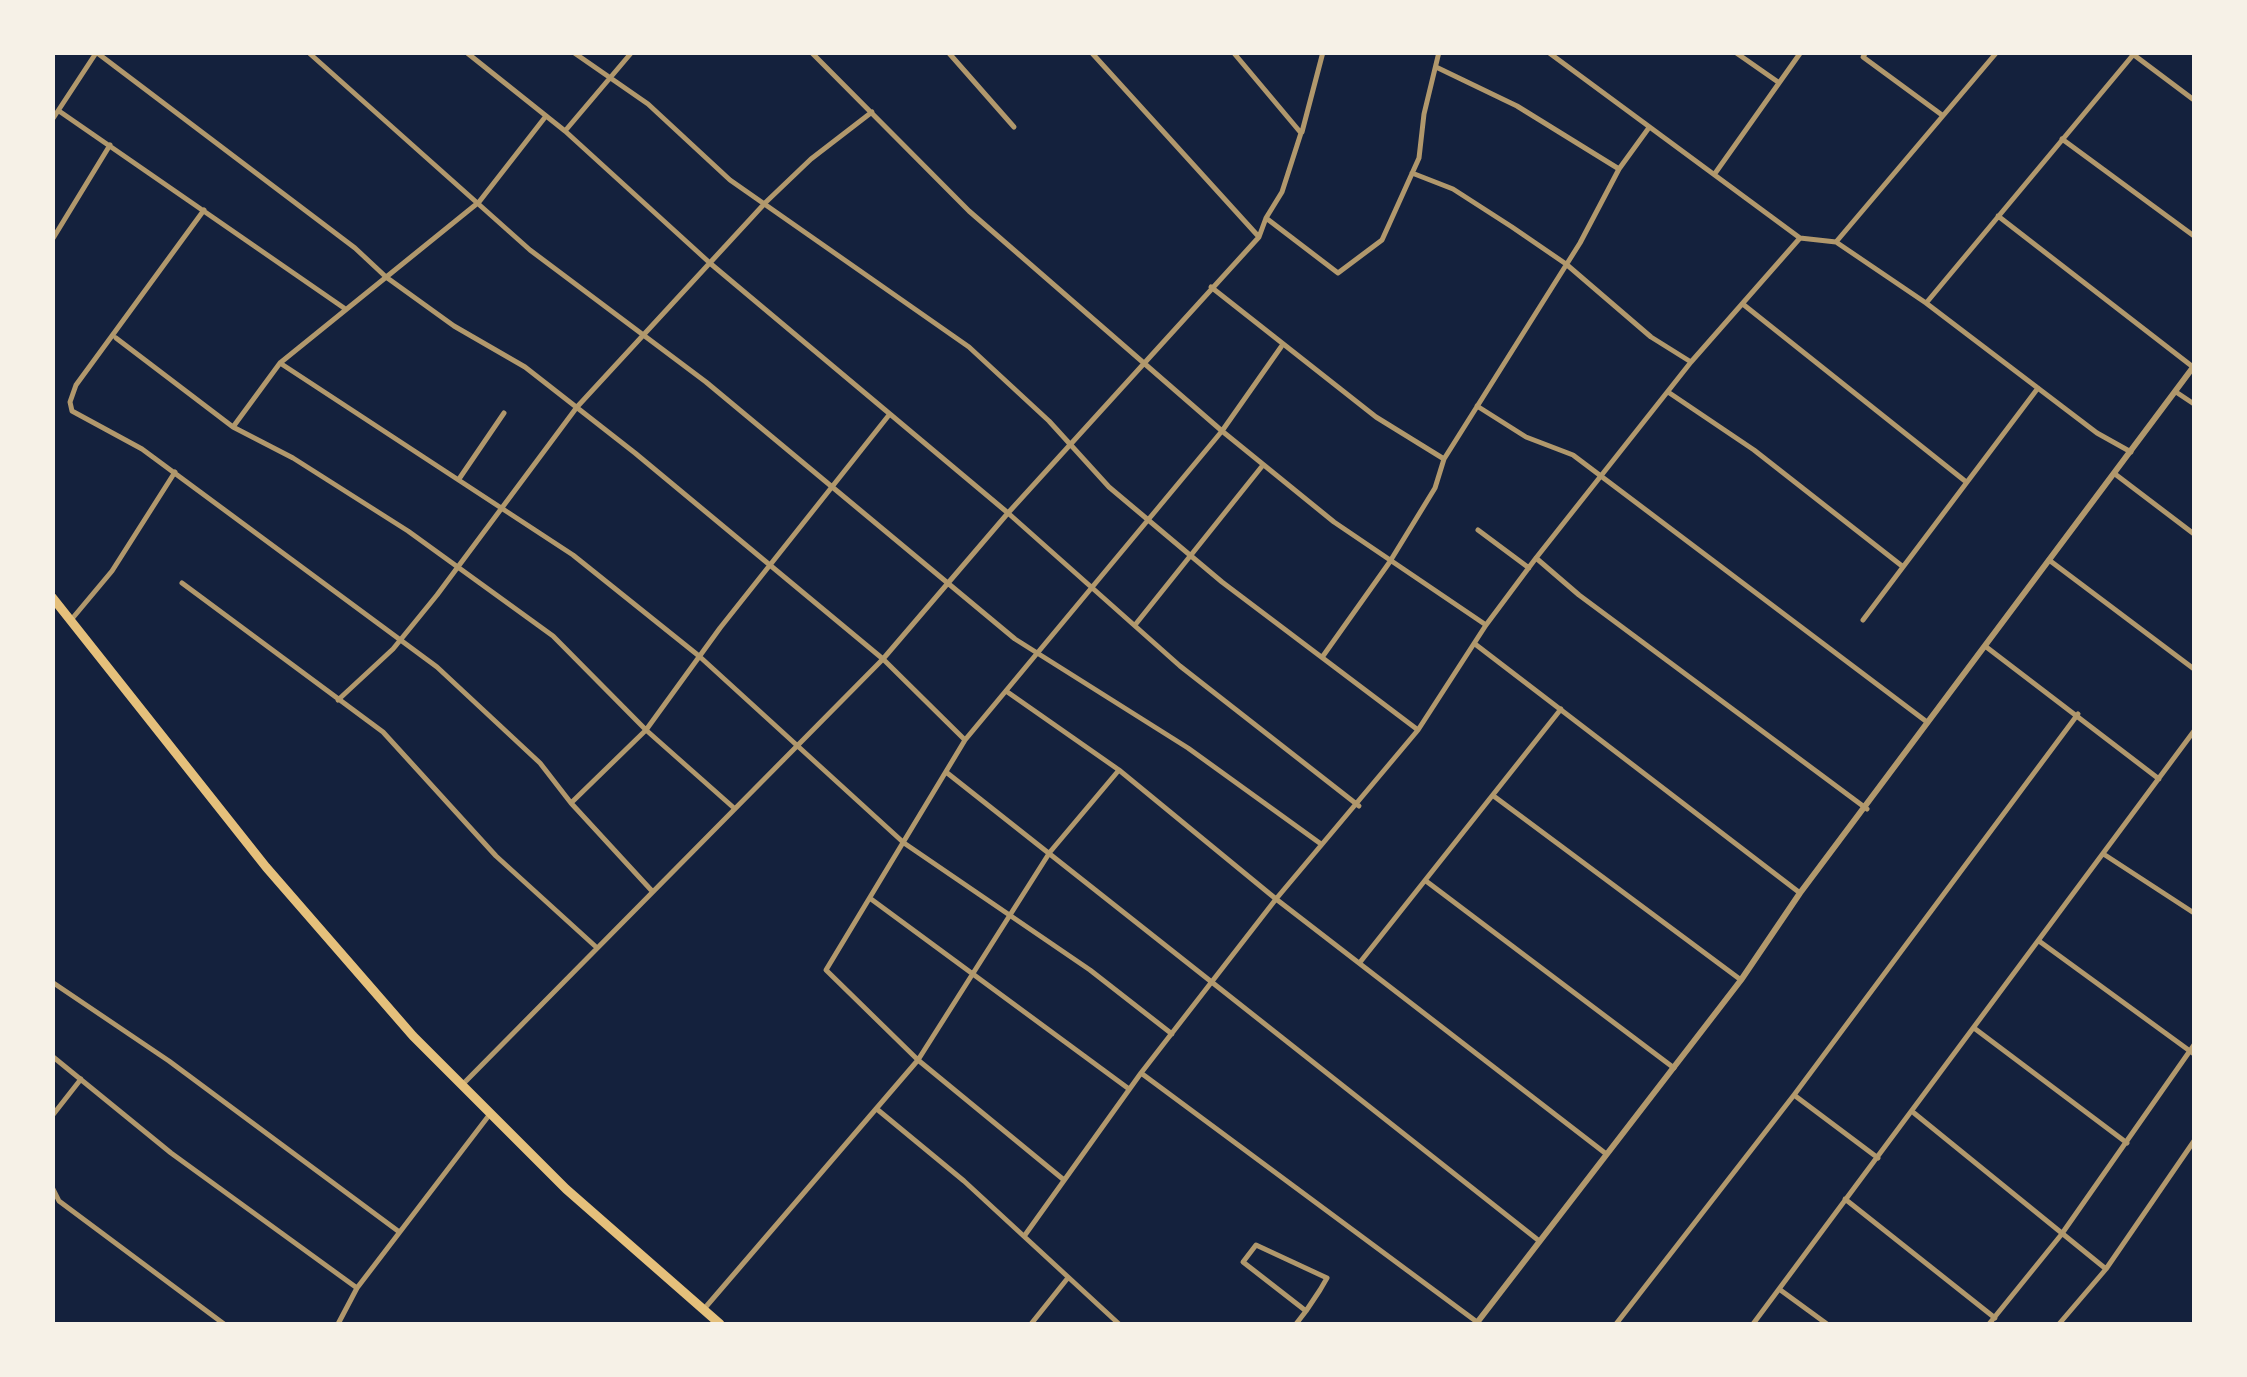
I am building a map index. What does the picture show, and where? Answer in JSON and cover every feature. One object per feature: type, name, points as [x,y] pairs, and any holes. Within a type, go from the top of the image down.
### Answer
[{"type":"highway","points":[[52,596],[330,945],[490,1114],[720,1324]]},
{"type":"street","points":[[308,52],[530,250],[644,334],[836,486],[1036,654],[1188,748],[1321,844]]},
{"type":"street","points":[[466,52],[565,132],[711,264],[843,372],[889,416],[1008,512],[1092,590],[1359,806]]},
{"type":"street","points":[[573,52],[648,104],[730,180],[969,347],[1108,487],[1418,730]]},
{"type":"street","points":[[565,132],[632,52]]},
{"type":"street","points":[[810,52],[969,211],[1222,431],[1389,563],[1486,625]]},
{"type":"street","points":[[948,52],[1014,128]]},
{"type":"street","points":[[1091,52],[1259,237]]},
{"type":"street","points":[[1234,52],[1301,133]]},
{"type":"street","points":[[463,1084],[595,946],[883,659],[951,584],[1008,512],[1259,237],[1282,192],[1323,52]]},
{"type":"street","points":[[1266,218],[1338,273],[1382,240],[1419,158],[1439,52]]},
{"type":"street","points":[[1548,52],[1800,238],[1836,242],[2131,452]]},
{"type":"street","points":[[1736,52],[1778,82]]},
{"type":"street","points":[[1716,174],[1801,52]]},
{"type":"street","points":[[1855,52],[1942,115]]},
{"type":"street","points":[[1836,242],[1996,52]]},
{"type":"street","points":[[52,120],[96,53],[355,248],[386,277],[454,326],[525,367],[577,407],[883,659],[964,740]]},
{"type":"street","points":[[1926,303],[2132,54],[2194,100]]},
{"type":"street","points":[[1436,67],[1518,106],[1619,169]]},
{"type":"street","points":[[59,110],[344,308]]},
{"type":"street","points":[[338,700],[401,639],[577,407],[766,202],[811,158],[872,112]]},
{"type":"street","points":[[234,427],[280,363],[478,202],[546,116]]},
{"type":"street","points":[[1322,656],[1389,563],[1434,488],[1444,458],[1566,264],[1619,169],[1648,129]]},
{"type":"street","points":[[2062,138],[2194,236]]},
{"type":"street","points":[[52,240],[110,145]]},
{"type":"street","points":[[1412,173],[1452,189],[1566,264],[1651,337],[1690,362]]},
{"type":"street","points":[[204,210],[116,338],[76,385],[70,402],[72,411],[174,472],[401,639],[540,763],[571,803],[652,891]]},
{"type":"street","points":[[1141,1073],[1476,1323],[1742,980],[1800,893],[1868,809],[2194,367],[1998,216]]},
{"type":"street","points":[[1024,1235],[1209,984],[1418,730],[1486,625],[1536,558],[1690,362],[1744,306],[1800,238]]},
{"type":"street","points":[[1211,288],[1281,347],[1376,417],[1444,458]]},
{"type":"street","points":[[1744,306],[1965,481]]},
{"type":"street","points":[[116,338],[234,427],[294,458],[457,566],[552,636],[646,730],[734,808]]},
{"type":"street","points":[[1064,1180],[918,1060],[826,970],[964,740],[1222,431],[1281,347]]},
{"type":"street","points":[[280,363],[573,555],[700,656],[904,843],[1012,916],[1172,1034]]},
{"type":"street","points":[[1862,620],[2038,388]]},
{"type":"street","points":[[1668,392],[1754,450],[1902,566]]},
{"type":"street","points":[[2176,392],[2194,404]]},
{"type":"street","points":[[1476,406],[1526,437],[1573,455],[1929,724]]},
{"type":"street","points":[[459,480],[504,413]]},
{"type":"street","points":[[571,803],[646,730],[889,416]]},
{"type":"street","points":[[1135,625],[1264,465]]},
{"type":"street","points":[[71,620],[112,572],[174,472]]},
{"type":"street","points":[[2115,474],[2194,534]]},
{"type":"street","points":[[1478,530],[1529,568]]},
{"type":"street","points":[[1536,558],[1621,627],[1868,809]]},
{"type":"street","points":[[2049,560],[2194,669]]},
{"type":"street","points":[[182,583],[382,732],[496,856],[595,946]]},
{"type":"street","points":[[1475,644],[1800,893]]},
{"type":"street","points":[[1985,646],[2159,780]]},
{"type":"street","points":[[1006,690],[1120,770],[1276,899],[1605,1153]]},
{"type":"street","points":[[1361,961],[1561,709]]},
{"type":"street","points":[[1616,1324],[1794,1095],[2078,714]]},
{"type":"street","points":[[1752,1324],[1914,1112],[2194,731]]},
{"type":"street","points":[[702,1311],[918,1060],[1050,852],[1120,770]]},
{"type":"street","points":[[946,772],[1209,984],[1538,1240]]},
{"type":"street","points":[[1495,796],[1742,980]]},
{"type":"street","points":[[2104,854],[2194,913]]},
{"type":"street","points":[[1426,881],[1674,1068]]},
{"type":"street","points":[[2187,908],[2194,897]]},
{"type":"street","points":[[871,899],[1130,1089]]},
{"type":"street","points":[[1989,1324],[2060,1235],[2193,1050],[2039,941]]},
{"type":"street","points":[[52,982],[169,1061],[398,1231]]},
{"type":"street","points":[[1973,1028],[2127,1143]]},
{"type":"street","points":[[52,1056],[171,1153],[357,1288]]},
{"type":"street","points":[[52,1116],[81,1079]]},
{"type":"street","points":[[1794,1095],[1878,1158]]},
{"type":"street","points":[[878,1110],[1024,1235],[1120,1324]]},
{"type":"street","points":[[1914,1112],[2106,1269]]},
{"type":"street","points":[[338,1324],[357,1288],[398,1231],[490,1114]]},
{"type":"street","points":[[2060,1324],[2106,1269],[2194,1141]]},
{"type":"street","points":[[52,1187],[59,1201],[224,1324]]},
{"type":"street","points":[[1846,1199],[1994,1318]]},
{"type":"street","points":[[1296,1324],[1306,1311],[1327,1278],[1256,1245],[1244,1262],[1306,1311]]},
{"type":"street","points":[[1031,1324],[1068,1278]]},
{"type":"street","points":[[1780,1290],[1826,1324]]}]
